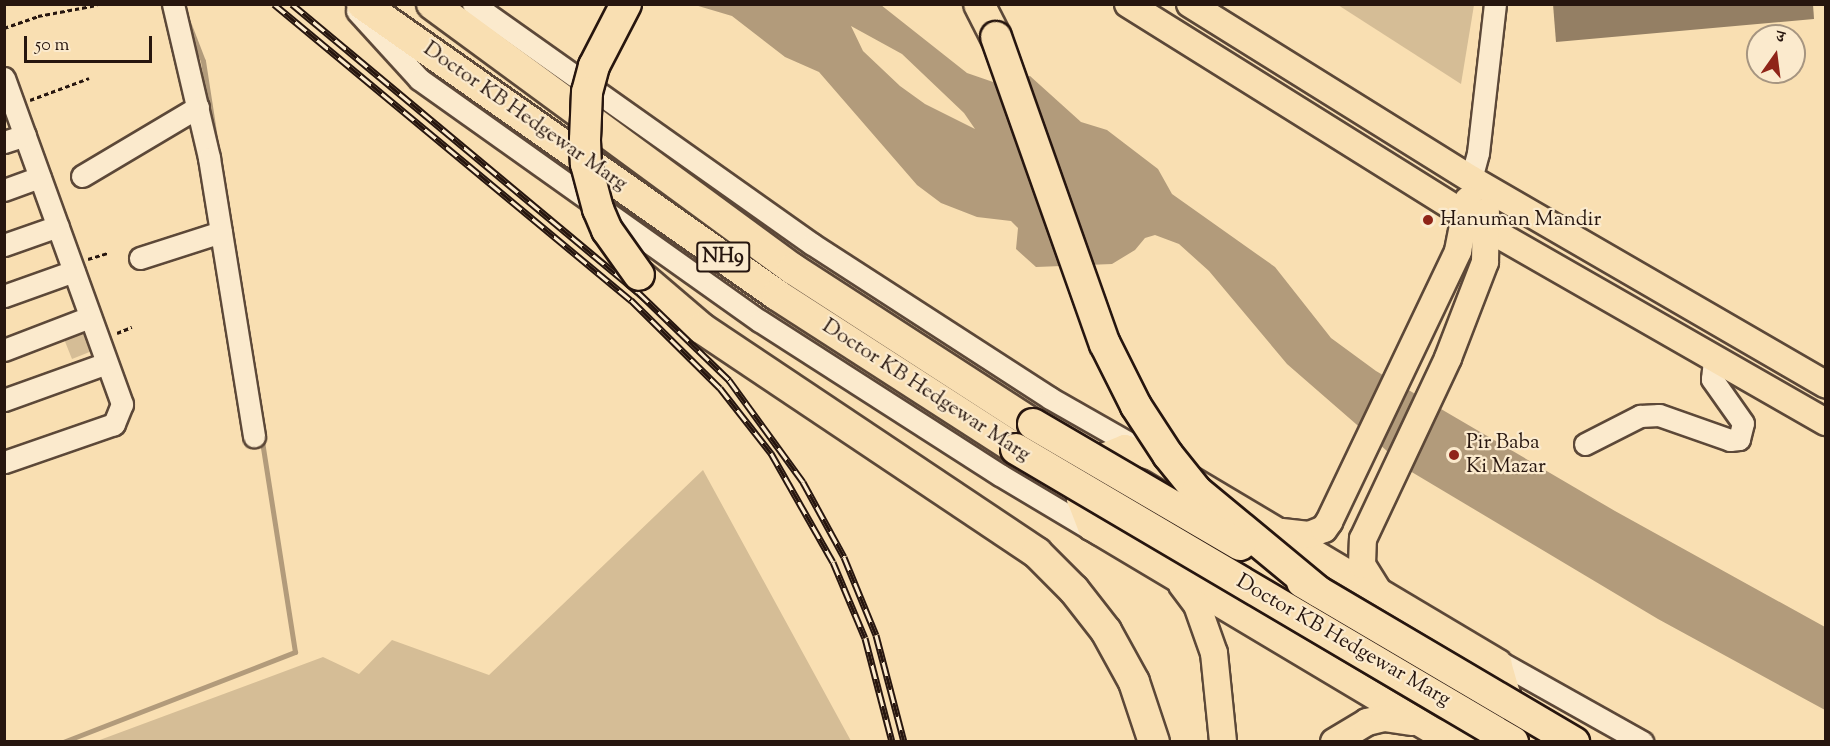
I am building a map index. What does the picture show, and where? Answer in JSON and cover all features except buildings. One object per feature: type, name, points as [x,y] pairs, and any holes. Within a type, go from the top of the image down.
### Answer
[{"type":"highway","name":"Doctor KB Hedgewar Marg","points":[[362,4],[777,295],[1016,449],[1514,741]]},
{"type":"highway","name":"Doctor KB Hedgewar Marg","points":[[432,4],[467,15],[793,269],[1033,424],[1574,741]]},
{"type":"highway","points":[[626,4],[594,66],[584,124],[586,164],[593,193],[607,230],[626,261],[669,304],[701,328],[1037,553],[1074,590],[1106,631],[1134,682],[1154,741]]},
{"type":"highway","points":[[979,4],[1008,64],[1105,344],[1137,406],[1168,455],[1197,491],[1319,592]]},
{"type":"main road","points":[[1128,4],[1476,221],[1826,422]]},
{"type":"main road","points":[[1190,4],[1480,183],[1826,385]]},
{"type":"main road","points":[[1378,591],[1367,576],[1360,553],[1371,520],[1448,358],[1485,262],[1476,221],[1480,183]]},
{"type":"main road","points":[[1267,525],[1300,535],[1316,533],[1324,529],[1458,251],[1476,221]]},
{"type":"main road","points":[[1125,448],[1153,457],[1498,663],[1505,678],[1504,711],[1495,725],[1473,737],[1451,738],[1439,733],[1102,536],[1091,527],[1080,499],[1087,470],[1104,455],[1125,448]]},
{"type":"main road","points":[[1210,599],[1267,525]]},
{"type":"main road","points":[[1169,575],[1187,589],[1206,626],[1214,653],[1223,741]]},
{"type":"main road","points":[[1380,699],[1428,620]]},
{"type":"main road","points":[[1334,741],[1367,722],[1384,718],[1439,733]]},
{"type":"street","points":[[173,4],[198,107],[254,436]]},
{"type":"street","points":[[350,4],[419,79],[760,321],[1000,475],[1102,536]]},
{"type":"street","points":[[1480,183],[1478,153],[1495,4]]},
{"type":"street","points":[[467,15],[812,244],[1050,398],[1153,457]]},
{"type":"street","points":[[4,78],[122,404],[114,424],[5,460]]},
{"type":"street","points":[[82,176],[198,107]]},
{"type":"street","points":[[4,142],[25,135]]},
{"type":"street","points":[[4,190],[40,177]]},
{"type":"street","points":[[4,244],[58,226]]},
{"type":"street","points":[[140,258],[221,232]]},
{"type":"street","points":[[4,296],[74,271]]},
{"type":"street","points":[[4,350],[90,317]]},
{"type":"street","points":[[1585,444],[1640,416],[1659,414],[1730,440],[1739,439],[1743,423],[1712,379],[1714,358]]},
{"type":"street","points":[[4,400],[107,363]]},
{"type":"street","points":[[1483,653],[1642,741]]},
{"type":"path","points":[[4,28],[38,16],[97,5]]},
{"type":"path","points":[[14,105],[89,78]]},
{"type":"shaded area","points":[[695,5],[881,5],[967,73],[996,83],[1030,76],[1081,122],[1107,130],[1158,169],[1172,194],[1275,267],[1331,338],[1376,371],[1615,511],[1825,627],[1825,710],[1658,619],[1410,471],[1287,364],[1209,271],[1179,244],[1155,235],[1145,238],[1135,250],[1112,264],[1036,267],[1016,249],[1018,228],[1011,221],[977,217],[941,203],[917,185],[819,72],[785,57],[732,16]],"holes":[[[851,26],[902,54],[964,113],[975,129],[925,104],[900,86],[863,51]]]},
{"type":"shaded area","points":[[1338,5],[1474,5],[1461,84]]},
{"type":"shaded area","points":[[84,331],[92,351],[72,359],[64,339]]},
{"type":"shaded area","points":[[703,470],[851,741],[97,741],[323,657],[359,674],[392,640],[489,675]]},
{"type":"waterway","points":[[186,17],[203,61],[216,145]]},
{"type":"waterway","points":[[63,742],[295,652],[261,435]]},
{"type":"railway","points":[[274,4],[631,300],[720,388],[771,453],[833,562],[865,638],[892,742]]},
{"type":"railway","points":[[292,4],[638,292],[729,380],[803,482],[844,557],[876,635],[904,742]]},
{"type":"place","name":"Hanuman Mandir","points":[[1428,220]]},
{"type":"place","name":"Pir Baba Ki Mazar","points":[[1454,455]]}]
